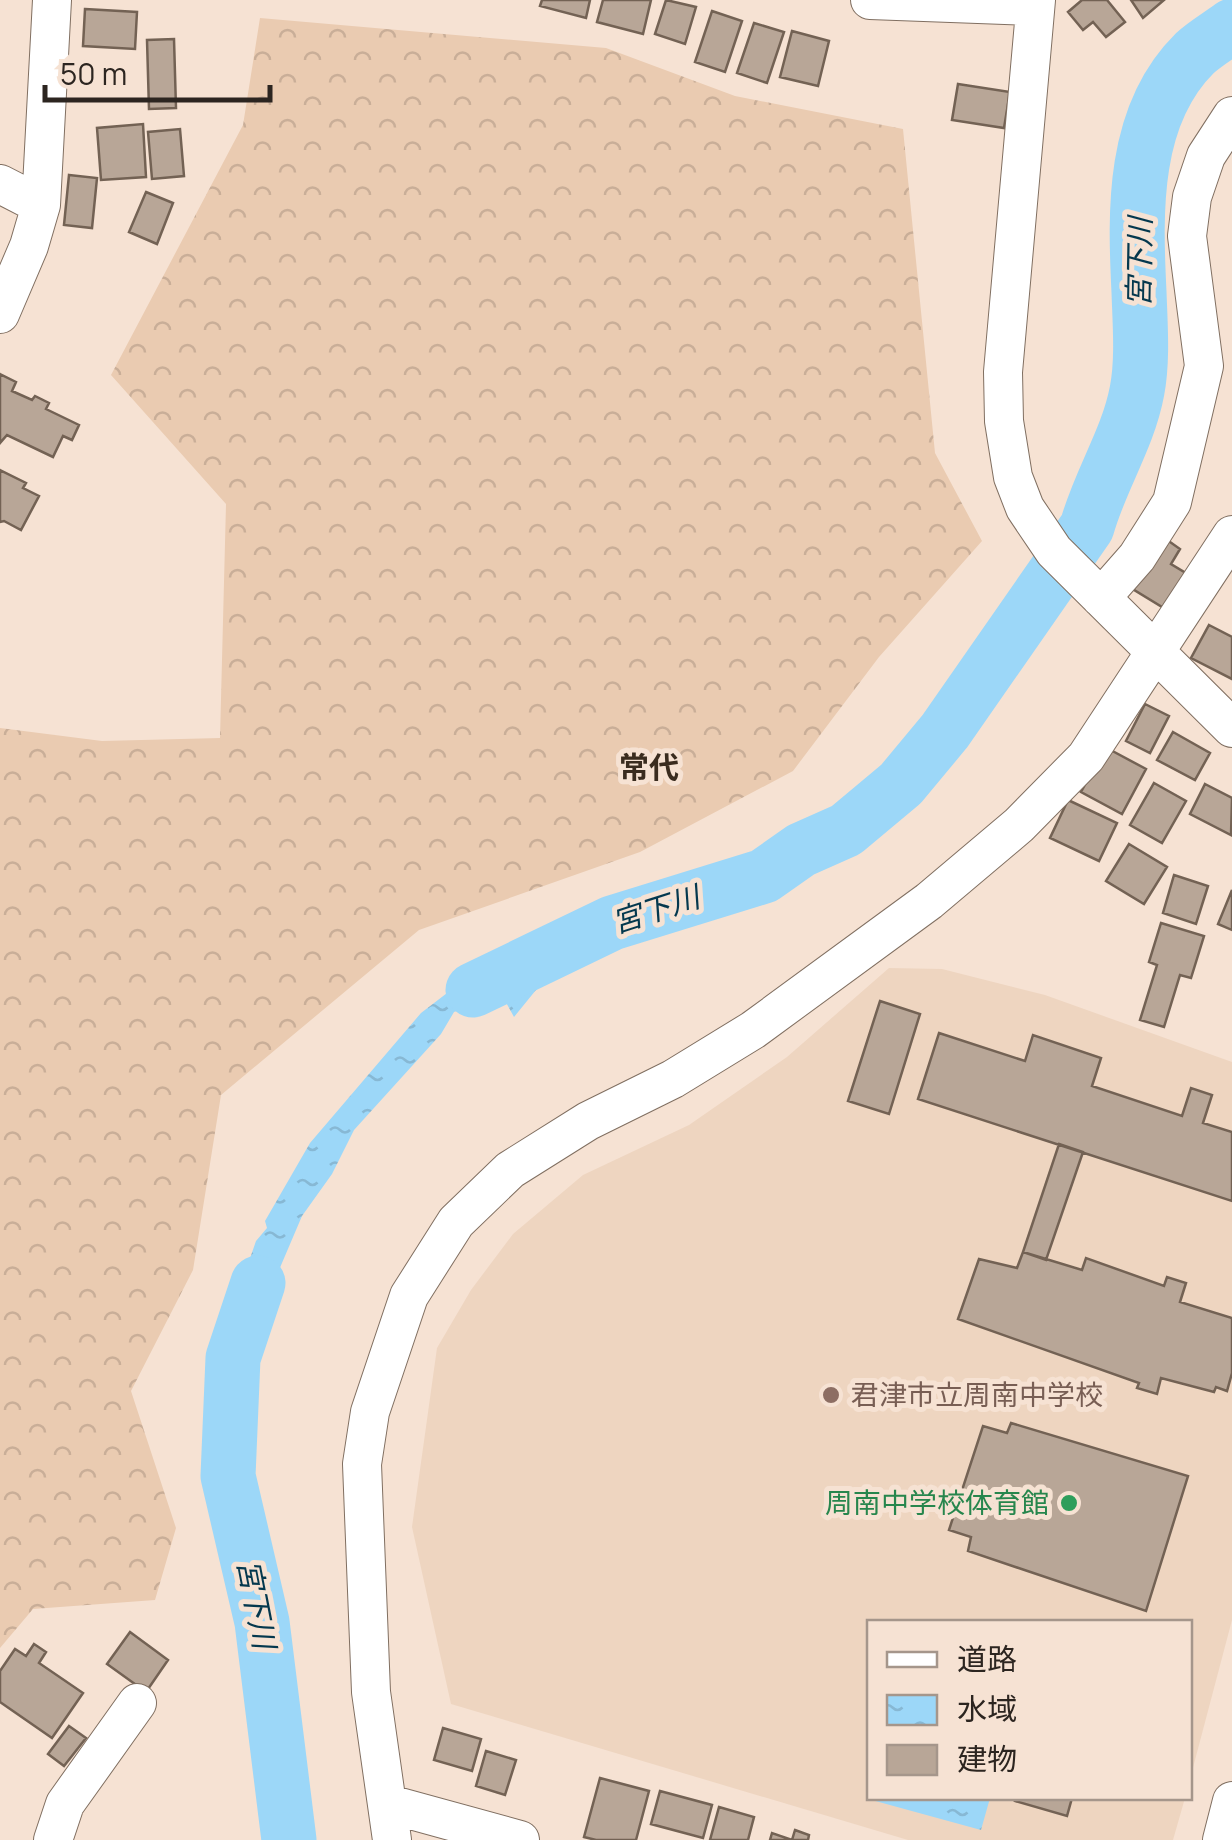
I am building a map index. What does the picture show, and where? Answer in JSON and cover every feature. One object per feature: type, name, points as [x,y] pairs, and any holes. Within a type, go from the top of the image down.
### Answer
[{"type":"street","points":[[0,314],[40,205],[52,0]]},
{"type":"street","points":[[870,0],[1035,3],[1004,372],[1004,421],[1014,477],[1025,508],[1054,552],[1232,728]]},
{"type":"street","points":[[1097,594],[1137,557],[1172,502],[1204,366],[1187,236],[1192,196],[1206,156],[1232,116]]},
{"type":"street","points":[[0,184],[40,205]]},
{"type":"street","points":[[520,1840],[390,1822],[371,1692],[362,1464],[370,1412],[409,1296],[456,1222],[510,1170],[588,1121],[674,1079],[753,1030],[929,901],[1019,825],[1086,757],[1232,535]]},
{"type":"street","points":[[53,1840],[65,1804],[137,1703]]},
{"type":"street","points":[[1222,1840],[1232,1802]]},
{"type":"shaded area","name":"君津市立周南中学校","points":[[889,968],[942,969],[1045,995],[1232,1062],[1232,1620],[1192,1771],[1192,1620],[867,1620],[867,1800],[1184,1800],[1173,1840],[908,1840],[451,1704],[412,1527],[437,1348],[471,1290],[513,1234],[583,1175],[689,1125],[787,1057]]},
{"type":"green space","points":[[260,18],[606,48],[735,96],[903,129],[935,453],[982,541],[879,657],[793,771],[640,852],[419,930],[221,1095],[193,1270],[131,1391],[176,1528],[155,1600],[33,1609],[0,1648],[0,728],[102,741],[220,738],[226,504],[111,375],[243,125]]},
{"type":"water","points":[[1136,340],[1152,346],[1143,405],[1122,460],[1098,493],[1102,508],[1086,539],[1068,512],[1111,435],[1126,369],[1137,352]]},
{"type":"water","points":[[536,945],[549,974],[514,1017],[502,995],[454,1012],[441,1034],[354,1130],[332,1174],[302,1216],[242,1357],[218,1351],[256,1241],[267,1228],[265,1221],[310,1143],[421,1013],[451,990],[489,970],[489,962],[508,955],[513,947]]},
{"type":"water","points":[[872,1800],[989,1800],[981,1830]]},
{"type":"building","points":[[542,0],[590,0],[586,18],[540,6]]},
{"type":"building","points":[[603,0],[651,0],[643,34],[597,22]]},
{"type":"building","points":[[666,0],[696,7],[685,44],[655,34]]},
{"type":"building","points":[[1082,0],[1107,0],[1125,22],[1106,37],[1093,22],[1083,30],[1068,12]]},
{"type":"building","points":[[1131,0],[1164,0],[1143,18]]},
{"type":"building","points":[[85,9],[137,12],[135,49],[83,46]]},
{"type":"building","points":[[712,11],[742,21],[725,72],[695,62]]},
{"type":"building","points":[[754,23],[784,32],[767,83],[737,73]]},
{"type":"building","points":[[792,31],[829,41],[818,86],[780,77]]},
{"type":"building","points":[[174,39],[176,108],[149,109],[147,40]]},
{"type":"building","points":[[958,84],[1010,92],[1004,128],[952,120]]},
{"type":"building","points":[[143,124],[146,177],[101,180],[97,128]]},
{"type":"building","points":[[180,129],[184,176],[152,179],[148,132]]},
{"type":"building","points":[[69,175],[97,178],[92,228],[64,225]]},
{"type":"building","points":[[146,192],[173,203],[157,244],[129,232]]},
{"type":"building","points":[[0,374],[16,382],[12,391],[49,403],[46,409],[79,425],[72,440],[63,436],[53,457],[7,435],[0,443]]},
{"type":"building","points":[[0,470],[26,483],[23,488],[39,496],[21,530],[0,522]]},
{"type":"building","points":[[1163,537],[1180,549],[1171,564],[1189,575],[1167,610],[1131,588]]},
{"type":"building","points":[[1209,625],[1232,637],[1232,679],[1191,658]]},
{"type":"building","points":[[1145,704],[1169,716],[1150,753],[1126,741]]},
{"type":"building","points":[[1173,732],[1210,753],[1195,780],[1157,760]]},
{"type":"building","points":[[1105,747],[1146,769],[1122,814],[1081,792]]},
{"type":"building","points":[[1154,783],[1186,801],[1162,843],[1130,825]]},
{"type":"building","points":[[1205,784],[1232,798],[1231,835],[1190,814]]},
{"type":"building","points":[[1068,800],[1117,823],[1099,861],[1050,838]]},
{"type":"building","points":[[1129,844],[1167,867],[1144,904],[1106,881]]},
{"type":"building","points":[[1174,875],[1208,886],[1196,924],[1163,913]]},
{"type":"building","points":[[1232,890],[1232,930],[1218,924]]},
{"type":"building","points":[[1161,923],[1204,936],[1191,978],[1180,975],[1164,1027],[1140,1020],[1157,965],[1149,962]]},
{"type":"building","points":[[880,1001],[920,1014],[889,1114],[848,1101]]},
{"type":"building","points":[[939,1033],[1025,1061],[1033,1035],[1101,1058],[1092,1086],[1182,1116],[1191,1088],[1212,1095],[1203,1123],[1232,1132],[1232,1201],[918,1099]]},
{"type":"building","points":[[1059,1144],[1083,1152],[1046,1260],[1023,1252]]},
{"type":"building","points":[[1023,1252],[1082,1270],[1086,1258],[1164,1286],[1167,1277],[1186,1283],[1180,1302],[1232,1318],[1232,1373],[1227,1391],[1216,1387],[1214,1392],[1161,1378],[1157,1394],[1137,1388],[1139,1383],[958,1319],[979,1259],[1017,1268]]},
{"type":"building","name":"周南中学校体育館","points":[[1011,1423],[1188,1476],[1146,1611],[968,1551],[971,1537],[949,1530],[983,1426],[1007,1433]]},
{"type":"building","points":[[130,1632],[168,1660],[146,1692],[107,1664]]},
{"type":"building","points":[[34,1644],[46,1652],[39,1663],[83,1693],[52,1738],[0,1702],[0,1671],[15,1649],[26,1656]]},
{"type":"building","points":[[69,1726],[86,1738],[64,1766],[48,1754]]},
{"type":"building","points":[[443,1728],[481,1739],[472,1771],[434,1760]]},
{"type":"building","points":[[486,1751],[516,1760],[505,1795],[476,1786]]},
{"type":"building","points":[[600,1778],[649,1791],[636,1840],[584,1837]]},
{"type":"building","points":[[660,1791],[712,1805],[703,1838],[651,1824]]},
{"type":"building","points":[[1015,1800],[1071,1800],[1067,1816]]},
{"type":"building","points":[[719,1807],[754,1817],[748,1840],[710,1840]]},
{"type":"building","points":[[795,1830],[809,1835],[808,1840],[792,1840]]},
{"type":"building","points":[[772,1833],[792,1840],[770,1840]]},
{"type":"waterway","name":"宮下川","points":[[473,990],[612,923],[764,876],[801,850],[846,830],[901,784],[945,731],[1087,527],[1137,391],[1141,342],[1138,197],[1149,135],[1174,78],[1195,53],[1232,26]]},
{"type":"waterway","name":"宮下川","points":[[258,1283],[233,1358],[228,1476],[262,1622],[289,1840]]},
{"type":"place","name":"君津市立周南中学校","points":[[831,1395]]},
{"type":"place","name":"周南中学校体育館","points":[[1069,1503]]},
{"type":"district","name":"常代","points":[[649,768]]}]
